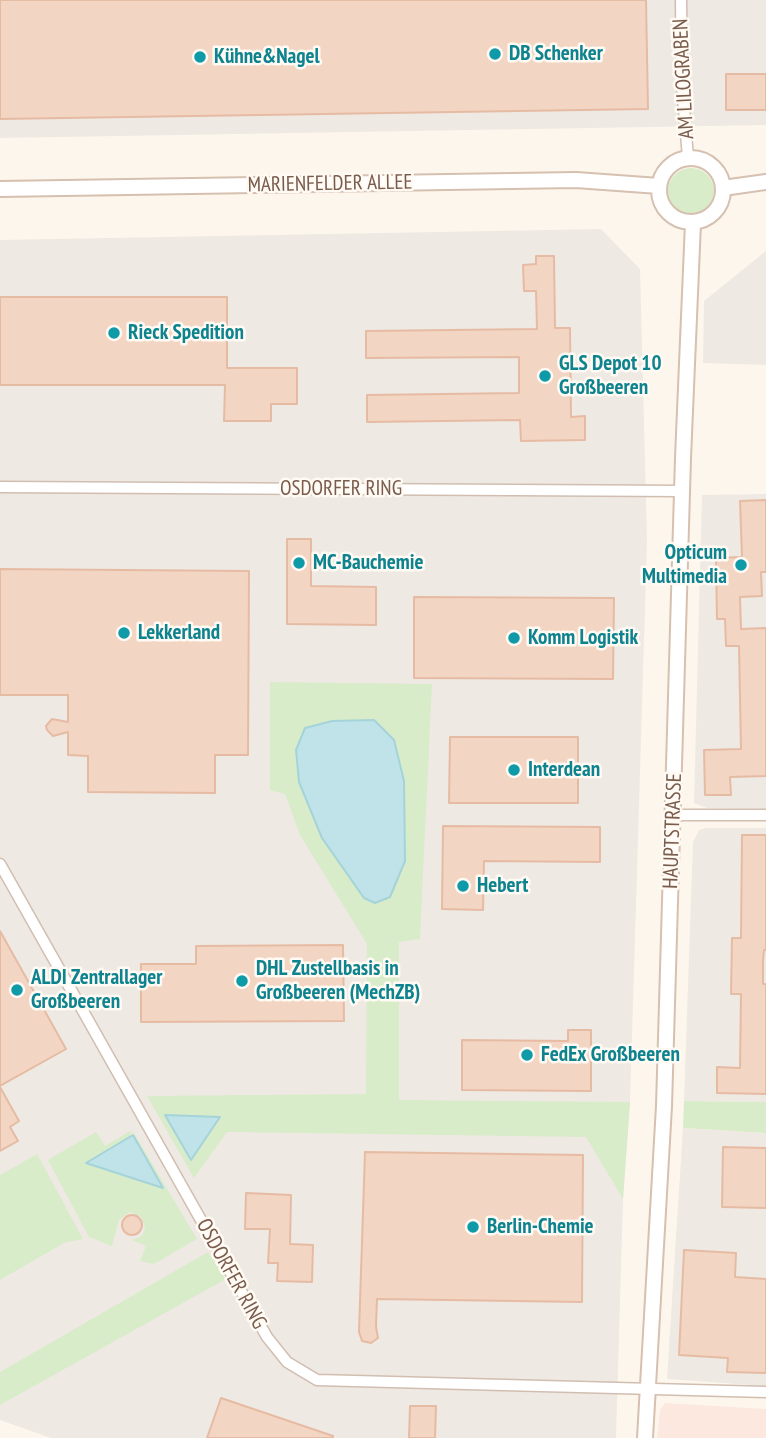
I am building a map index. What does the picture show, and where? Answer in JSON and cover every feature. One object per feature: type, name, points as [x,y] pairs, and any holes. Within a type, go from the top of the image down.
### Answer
[{"type":"street","name":"AM LILOGRABEN","points":[[681,0],[682,85],[688,158]]},
{"type":"street","points":[[688,158],[705,161],[712,166],[722,180],[723,188],[719,208],[703,221],[693,223],[684,222],[667,213],[659,196],[662,176],[668,167],[688,158]]},
{"type":"street","name":"MARIENFELDER ALLEE","points":[[0,189],[576,180],[659,186]]},
{"type":"street","points":[[723,188],[766,181]]},
{"type":"street","name":"HAUPTSTRASSE","points":[[645,1438],[664,1106],[693,223]]},
{"type":"street","name":"OSDORFER RING","points":[[0,487],[683,491]]},
{"type":"street","points":[[673,815],[766,815]]},
{"type":"street","name":"OSDORFER RING","points":[[0,864],[267,1337],[287,1363],[317,1380],[766,1392]]},
{"type":"shaded area","points":[[0,0],[766,0],[766,125],[0,138]]},
{"type":"shaded area","points":[[601,229],[640,269],[647,541],[630,1102],[623,1199],[616,1438],[51,1438],[0,1420],[0,240]]},
{"type":"shaded area","points":[[766,251],[766,365],[703,363],[704,301]]},
{"type":"shaded area","points":[[766,494],[766,809],[707,808],[694,803],[702,495]]},
{"type":"shaded area","points":[[766,828],[766,1102],[684,1101],[693,842],[699,830]]},
{"type":"shaded area","points":[[683,1128],[766,1133],[766,1386],[667,1379]]},
{"type":"shaded area","points":[[665,1403],[766,1409],[766,1438],[657,1438],[660,1410]]},
{"type":"green space","points":[[691,168],[708,174],[714,191],[708,208],[691,214],[674,208],[668,191],[674,174]]},
{"type":"green space","points":[[270,682],[432,684],[420,939],[399,942],[399,1100],[630,1102],[623,1199],[586,1137],[227,1132],[194,1178],[147,1096],[366,1094],[367,944],[300,835],[285,794],[270,790]]},
{"type":"green space","points":[[684,1101],[766,1102],[766,1133],[683,1128]]},
{"type":"green space","points":[[132,1130],[197,1239],[154,1264],[140,1261],[146,1246],[132,1240],[142,1236],[145,1227],[141,1217],[130,1212],[119,1220],[112,1246],[89,1237],[48,1160],[96,1132],[105,1146],[130,1131],[131,1136],[86,1163],[162,1187]]},
{"type":"green space","points":[[37,1154],[83,1239],[64,1243],[0,1280],[0,1175]]},
{"type":"green space","points":[[208,1252],[226,1279],[0,1405],[0,1372]]},
{"type":"water","points":[[374,720],[394,740],[404,781],[405,861],[390,897],[375,903],[364,898],[322,838],[299,782],[296,750],[305,728],[332,721]]},
{"type":"water","points":[[165,1115],[220,1117],[191,1160]]},
{"type":"water","points":[[133,1135],[163,1188],[86,1163]]},
{"type":"building","points":[[0,0],[646,0],[648,109],[0,119]]},
{"type":"building","points":[[726,74],[766,74],[766,110],[726,110]]},
{"type":"building","name":"GLS Depot 10 Großbeeren","points":[[536,256],[554,256],[555,328],[570,328],[571,417],[585,416],[585,440],[521,441],[520,420],[367,422],[367,395],[519,393],[519,357],[366,358],[366,331],[537,329],[536,291],[524,291],[523,265],[536,264]]},
{"type":"building","name":"Rieck Spedition","points":[[0,297],[227,297],[227,368],[297,368],[297,404],[271,404],[271,421],[224,421],[225,385],[0,385]]},
{"type":"building","points":[[766,500],[766,572],[761,572],[762,596],[740,597],[741,629],[766,628],[766,776],[730,777],[731,795],[705,795],[704,750],[741,749],[739,646],[726,646],[725,619],[717,619],[716,558],[742,557],[740,501]]},
{"type":"building","name":"MC-Bauchemie","points":[[287,539],[311,539],[311,586],[376,587],[376,625],[287,624]]},
{"type":"building","name":"Lekkerland","points":[[0,569],[249,571],[248,755],[215,755],[215,793],[88,792],[88,756],[68,755],[68,732],[53,736],[46,726],[52,719],[68,722],[68,695],[0,695]]},
{"type":"building","name":"Komm Logistik","points":[[414,597],[614,598],[613,679],[414,678]]},
{"type":"building","name":"Interdean","points":[[450,737],[578,737],[578,803],[449,803]]},
{"type":"building","name":"Hebert","points":[[443,826],[600,827],[600,862],[484,861],[483,910],[442,909]]},
{"type":"building","points":[[742,835],[766,835],[766,950],[763,984],[766,984],[766,1094],[717,1093],[717,1067],[740,1068],[741,994],[731,994],[732,938],[741,938]]},
{"type":"building","name":"ALDI Zentrallager Großbeeren","points":[[0,931],[66,1049],[0,1086]]},
{"type":"building","name":"DHL Zustellbasis in Großbeeren (MechZB)","points":[[343,945],[344,1021],[141,1022],[141,964],[196,964],[196,946]]},
{"type":"building","name":"FedEx Großbeeren","points":[[568,1030],[591,1030],[591,1091],[462,1090],[462,1040],[568,1041]]},
{"type":"building","points":[[0,1087],[19,1121],[10,1127],[18,1141],[0,1151]]},
{"type":"building","points":[[723,1147],[766,1148],[766,1208],[722,1207]]},
{"type":"building","name":"Berlin-Chemie","points":[[365,1152],[583,1155],[582,1302],[377,1299],[378,1338],[371,1343],[362,1341],[359,1332]]},
{"type":"building","points":[[246,1193],[291,1195],[290,1244],[313,1245],[312,1282],[277,1281],[278,1263],[268,1263],[270,1229],[245,1229]]},
{"type":"building","points":[[132,1215],[139,1218],[142,1225],[139,1232],[132,1235],[125,1232],[122,1225],[125,1218]]},
{"type":"building","points":[[684,1250],[736,1253],[735,1277],[766,1279],[766,1373],[727,1372],[728,1358],[679,1355]]},
{"type":"building","points":[[221,1398],[333,1436],[333,1438],[207,1438]]},
{"type":"building","points":[[410,1406],[436,1406],[435,1438],[409,1438]]},
{"type":"place","name":"DB Schenker","points":[[495,54]]},
{"type":"place","name":"Kühne&Nagel","points":[[200,57]]},
{"type":"place","name":"Rieck Spedition","points":[[114,333]]},
{"type":"place","name":"GLS Depot 10 Großbeeren","points":[[545,376]]},
{"type":"place","name":"MC-Bauchemie","points":[[299,563]]},
{"type":"place","name":"Opticum Multimedia","points":[[741,565]]},
{"type":"place","name":"Lekkerland","points":[[124,633]]},
{"type":"place","name":"Komm Logistik","points":[[514,638]]},
{"type":"place","name":"Interdean","points":[[514,770]]},
{"type":"place","name":"Hebert","points":[[463,886]]},
{"type":"place","name":"DHL Zustellbasis in Großbeeren (MechZB)","points":[[242,981]]},
{"type":"place","name":"ALDI Zentrallager Großbeeren","points":[[17,990]]},
{"type":"place","name":"FedEx Großbeeren","points":[[527,1055]]},
{"type":"place","name":"Berlin-Chemie","points":[[473,1227]]}]
